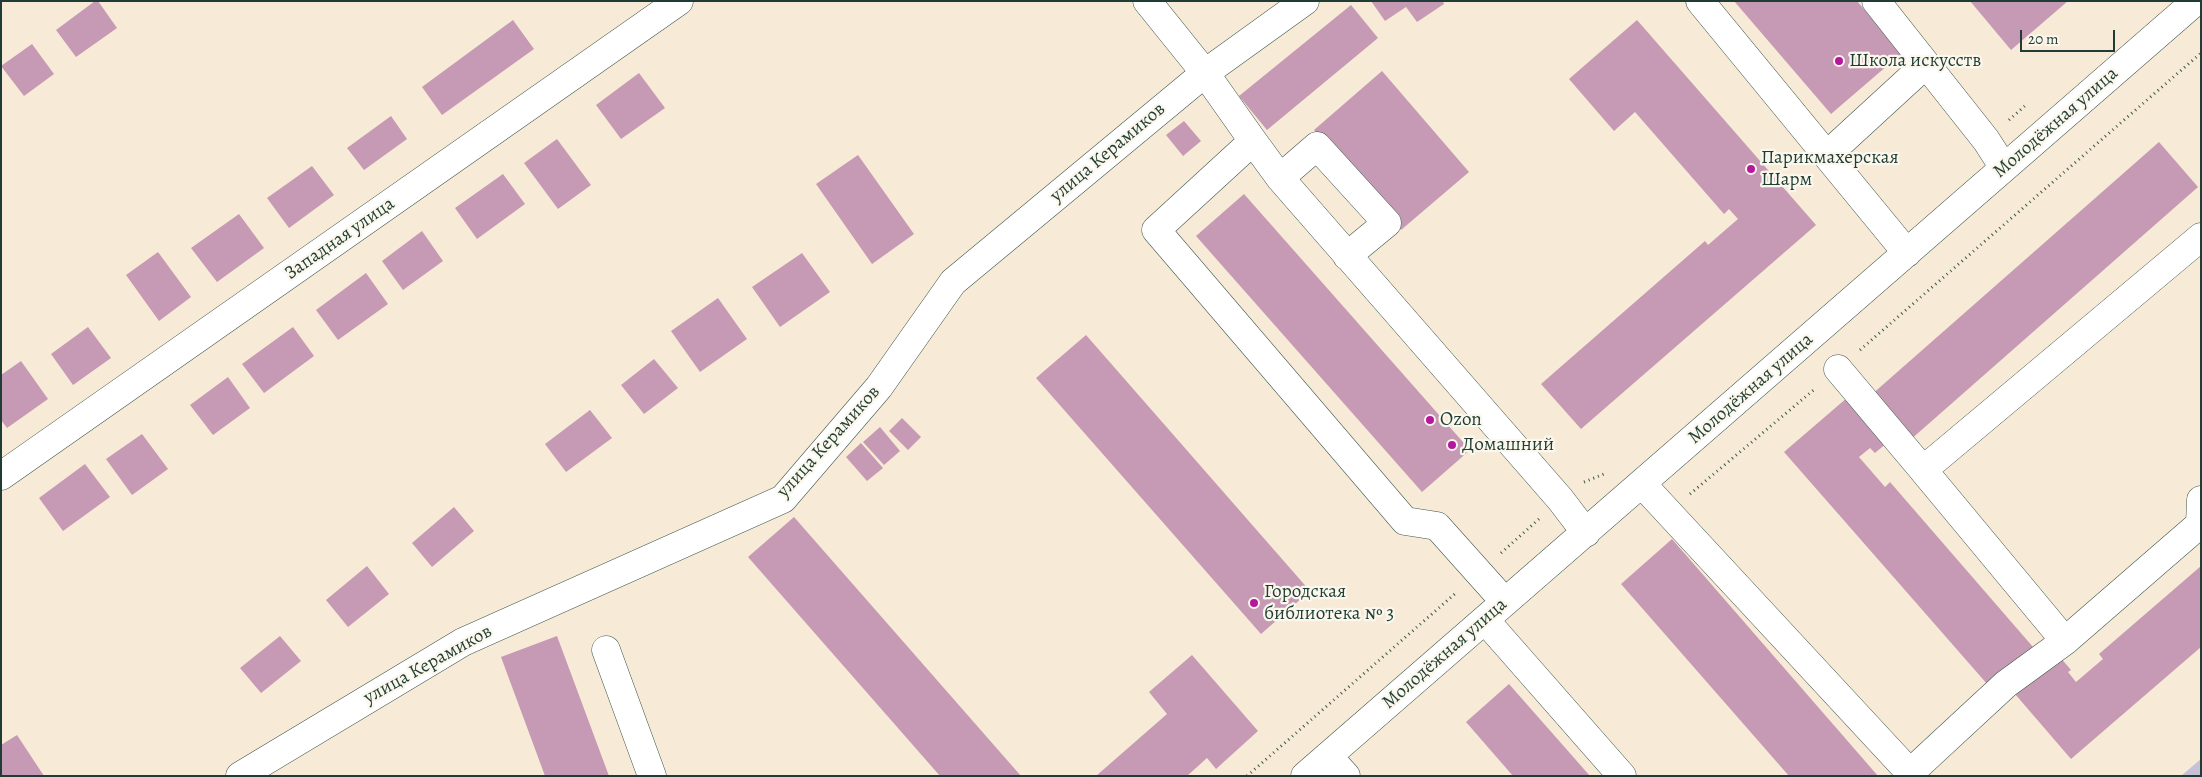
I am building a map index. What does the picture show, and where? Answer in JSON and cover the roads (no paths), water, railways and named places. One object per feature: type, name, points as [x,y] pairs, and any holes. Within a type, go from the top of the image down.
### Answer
[{"type":"street","name":"Западная улица","points":[[1,476],[679,1]]},
{"type":"street","points":[[1147,1],[1205,73],[1280,178],[1560,499],[1586,533]]},
{"type":"street","name":"улица Керамиков","points":[[240,776],[463,642],[783,499],[879,387],[953,282],[1205,73],[1305,1]]},
{"type":"street","points":[[1700,1],[1907,253]]},
{"type":"street","points":[[1876,1],[1986,140],[2004,168]]},
{"type":"street","name":"Молодёжная улица","points":[[1305,776],[2196,1]]},
{"type":"street","points":[[1827,155],[1925,65]]},
{"type":"street","points":[[1253,141],[1156,230],[1405,520],[1437,526],[1479,573],[1495,611],[1622,776]]},
{"type":"street","points":[[1280,178],[1317,146],[1387,223],[1347,256]]},
{"type":"street","points":[[1923,470],[2201,237]]},
{"type":"street","points":[[1838,369],[2065,641]]},
{"type":"street","points":[[1642,484],[1912,774],[2006,684],[2065,641],[2200,524],[2201,500]]},
{"type":"street","points":[[606,650],[652,776]]},
{"type":"street","points":[[1328,756],[1346,776]]},
{"type":"place","name":"Школа искусств","points":[[1839,61]]},
{"type":"place","name":"Парикмахерская Шарм","points":[[1751,169]]},
{"type":"place","name":"Ozon","points":[[1430,420]]},
{"type":"place","name":"Домашний","points":[[1452,445]]},
{"type":"place","name":"Городская библиотека № 3","points":[[1254,603]]}]
